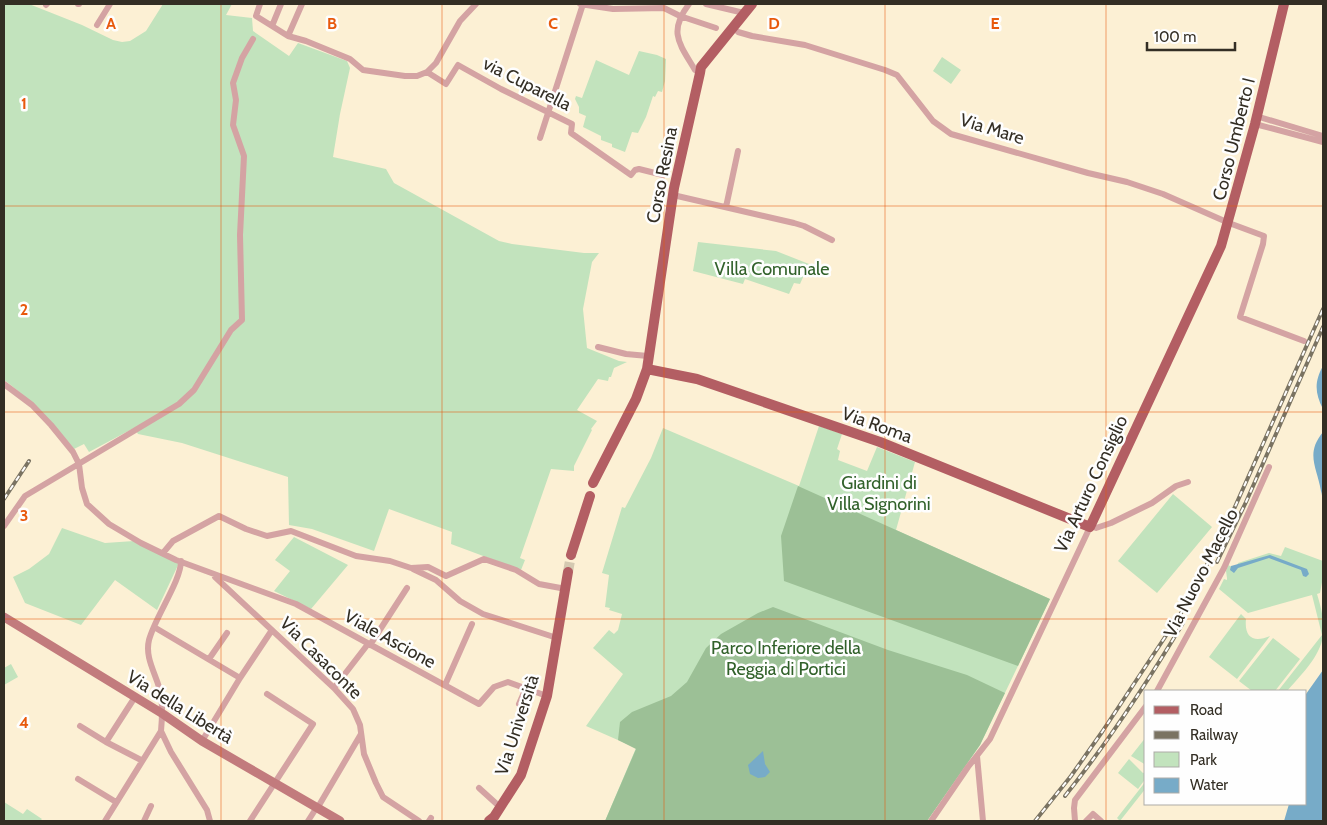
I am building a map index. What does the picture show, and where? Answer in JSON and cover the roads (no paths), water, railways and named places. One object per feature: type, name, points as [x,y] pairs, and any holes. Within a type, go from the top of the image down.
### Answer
[{"type":"main road","name":"Corso Resina","points":[[647,369],[673,195],[701,67],[752,4]]},
{"type":"main road","name":"Corso Umberto I","points":[[1229,223],[1284,4]]},
{"type":"main road","name":"Via Arturo Consiglio","points":[[1090,526],[1215,262],[1229,223]]},
{"type":"main road","name":"Via Roma","points":[[647,369],[697,379],[880,442],[1090,526]]},
{"type":"main road","points":[[594,482],[636,399],[647,369]]},
{"type":"main road","points":[[571,556],[590,496]]},
{"type":"main road","name":"Via Università","points":[[489,821],[494,817],[521,775],[547,696],[568,572]]},
{"type":"street","points":[[97,25],[110,4]]},
{"type":"street","points":[[260,4],[256,16],[288,36],[306,41],[324,50],[350,59],[363,70],[405,76],[417,76],[427,72],[436,63],[460,21],[476,4]]},
{"type":"street","points":[[272,26],[281,4]]},
{"type":"street","points":[[288,36],[302,4]]},
{"type":"street","points":[[540,138],[581,4],[613,10],[664,8],[680,16],[716,28]]},
{"type":"street","points":[[689,4],[680,16],[678,28],[679,42],[695,70],[700,73]]},
{"type":"street","points":[[706,4],[744,13]]},
{"type":"street","name":"Via Mare","points":[[738,32],[806,45],[897,75],[933,121],[951,134],[1088,173],[1127,182],[1163,194],[1264,236],[1240,317],[1304,341]]},
{"type":"street","points":[[4,526],[25,496],[179,404],[194,390],[232,330],[242,320],[240,235],[244,156],[233,125],[236,100],[233,83],[242,58],[253,40]]},
{"type":"street","name":"via Cuparella","points":[[427,72],[446,84],[458,65],[501,89],[572,124],[571,133],[631,175],[639,169],[662,175]]},
{"type":"street","points":[[1255,120],[1323,136]]},
{"type":"street","points":[[1255,120],[1323,142]]},
{"type":"street","points":[[726,207],[738,151]]},
{"type":"street","points":[[673,195],[794,222],[832,240]]},
{"type":"street","points":[[598,347],[626,354],[648,356]]},
{"type":"street","points":[[4,384],[32,405],[52,425],[73,452],[79,464]]},
{"type":"street","name":"Viale Ascione","points":[[79,464],[82,488],[87,504],[110,524],[163,554],[296,604],[479,704],[494,687],[508,682],[547,696]]},
{"type":"street","name":"Via Nuovo Macello","points":[[1158,690],[1224,568],[1269,467]]},
{"type":"street","points":[[1090,526],[1096,528],[1111,523],[1152,503],[1176,486],[1188,482]]},
{"type":"street","points":[[163,554],[173,541],[219,516],[246,529],[267,536],[291,531],[356,556],[390,561],[411,568],[436,580],[460,601],[482,614],[557,638]]},
{"type":"street","name":"Via Arturo Consiglio","points":[[931,821],[968,767],[990,739],[1090,526]]},
{"type":"street","points":[[411,568],[428,567],[446,576],[484,560],[516,570],[539,584],[566,589]]},
{"type":"street","points":[[181,561],[181,569],[148,641],[150,663],[161,695],[161,731],[171,752],[207,810],[210,821]]},
{"type":"street","name":"Via Casaconte","points":[[213,574],[334,688],[353,709],[360,725],[364,754],[383,797],[419,821]]},
{"type":"street","points":[[334,688],[369,645],[407,588]]},
{"type":"street","name":"Via della Libertà","points":[[4,617],[135,697],[202,741],[340,821]]},
{"type":"street","points":[[445,685],[472,624]]},
{"type":"street","points":[[154,626],[240,678]]},
{"type":"street","points":[[202,741],[272,630]]},
{"type":"street","points":[[209,659],[226,633]]},
{"type":"street","points":[[519,704],[526,688]]},
{"type":"street","points":[[250,821],[313,724],[267,694]]},
{"type":"street","points":[[106,742],[135,697]]},
{"type":"street","points":[[1075,821],[1075,800],[1144,709]]},
{"type":"street","points":[[80,726],[106,742],[142,760]]},
{"type":"street","points":[[105,821],[161,731]]},
{"type":"street","points":[[308,821],[361,734]]},
{"type":"street","points":[[977,756],[984,821]]},
{"type":"street","points":[[968,767],[979,776]]},
{"type":"street","points":[[78,779],[116,802]]},
{"type":"street","points":[[479,788],[500,807]]},
{"type":"street","points":[[144,821],[151,806]]},
{"type":"street","points":[[1086,821],[1093,814],[1101,821]]},
{"type":"water","points":[[1323,366],[1323,409],[1318,398],[1317,382]]},
{"type":"water","points":[[1323,432],[1323,510],[1322,493],[1313,454]]},
{"type":"water","points":[[1270,555],[1307,569],[1309,574],[1306,577],[1303,576],[1301,570],[1269,558],[1238,568],[1234,573],[1230,570],[1231,566]]},
{"type":"water","points":[[1323,670],[1323,821],[1284,821],[1289,805],[1307,805],[1307,693]]},
{"type":"water","points":[[763,751],[765,764],[770,772],[765,777],[758,778],[750,774],[748,765]]},
{"type":"tunnel","points":[[568,572],[571,555]]},
{"type":"railway","points":[[1035,821],[1071,776],[1102,732],[1183,610],[1222,536],[1323,309]]},
{"type":"railway","points":[[1217,562],[1246,502],[1323,327]]},
{"type":"railway","points":[[4,499],[29,461]]},
{"type":"railway","points":[[1065,796],[1127,712],[1183,623]]},
{"type":"park label","name":"Villa Comunale","points":[[772,269]]},
{"type":"park label","name":"Giardini di Villa Signorini","points":[[879,493]]},
{"type":"park label","name":"Parco Inferiore della Reggia di Portici","points":[[786,658]]}]
